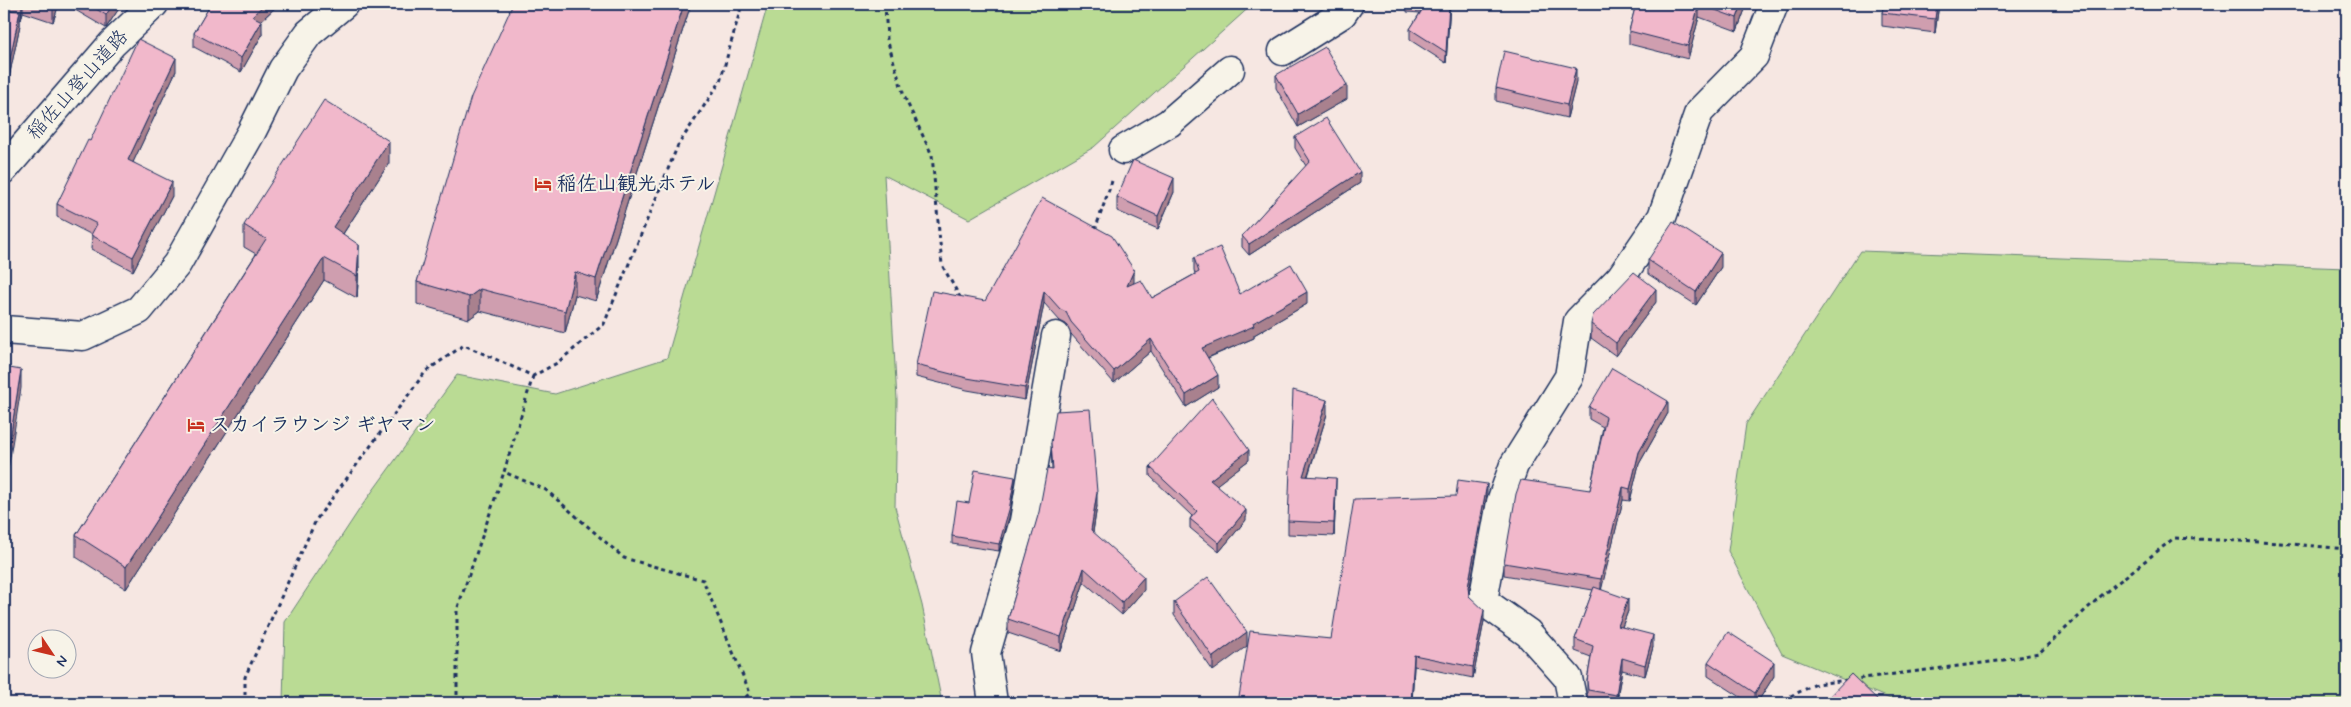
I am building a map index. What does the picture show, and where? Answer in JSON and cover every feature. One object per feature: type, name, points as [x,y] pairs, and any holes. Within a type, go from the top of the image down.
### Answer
[{"type":"street","name":"稲佐山登山道路","points":[[4,169],[112,44],[154,4]]},
{"type":"street","points":[[4,330],[84,336],[139,310],[177,264],[252,131],[283,69],[309,33],[344,4]]},
{"type":"street","points":[[1283,51],[1342,14],[1349,4]]},
{"type":"street","points":[[1573,703],[1568,678],[1528,633],[1483,601],[1501,502],[1514,465],[1569,377],[1578,321],[1621,277],[1662,217],[1699,112],[1754,56],[1774,4]]},
{"type":"street","points":[[1123,150],[1168,123],[1230,70]]},
{"type":"street","points":[[993,703],[986,653],[1024,521],[1056,336]]},
{"type":"path","points":[[457,703],[457,610],[504,472],[533,376],[557,363],[604,324],[678,144],[720,82],[742,4]]},
{"type":"path","points":[[884,4],[887,39],[904,96],[932,155],[942,265],[958,296],[966,300]]},
{"type":"path","points":[[1092,240],[1123,150]]},
{"type":"path","points":[[244,703],[245,677],[316,520],[426,371],[464,345],[533,376]]},
{"type":"path","points":[[504,472],[546,490],[624,558],[704,580],[750,693],[740,703]]},
{"type":"path","points":[[1776,703],[1816,684],[1999,661],[2040,653],[2102,595],[2174,538],[2280,543],[2347,549]]},
{"type":"green space","points":[[768,4],[1253,4],[1094,147],[969,219],[884,175],[897,400],[895,507],[922,605],[942,703],[283,703],[285,622],[361,507],[457,375],[555,394],[667,358]]},
{"type":"green space","points":[[1860,251],[2347,268],[2347,703],[1900,703],[1782,654],[1728,551],[1746,424]]},
{"type":"building","points":[[39,4],[54,4],[53,8]]},
{"type":"building","points":[[88,4],[113,4],[106,15]]},
{"type":"building","points":[[211,4],[265,4],[252,16],[262,21],[241,58],[194,33]]},
{"type":"building","name":"稲佐山観光ホテル","points":[[513,4],[684,4],[596,279],[575,272],[565,311],[480,289],[469,297],[417,282],[471,97]]},
{"type":"building","points":[[1426,4],[1449,4],[1446,52],[1410,29]]},
{"type":"building","points":[[1636,4],[1699,4],[1688,46],[1629,31]]},
{"type":"building","points":[[1699,4],[1742,4],[1737,18]]},
{"type":"building","points":[[1884,4],[1937,4],[1935,19],[1882,13]]},
{"type":"building","points":[[4,10],[20,11],[4,87]]},
{"type":"building","points":[[138,39],[176,58],[128,160],[172,182],[133,257],[91,235],[97,224],[57,204],[88,140],[90,141]]},
{"type":"building","points":[[1325,47],[1347,85],[1298,114],[1276,75]]},
{"type":"building","points":[[1504,51],[1576,68],[1567,105],[1496,88]]},
{"type":"building","name":"スカイラウンジ ギヤマン","points":[[324,100],[389,141],[333,227],[359,245],[357,276],[324,258],[126,567],[76,535],[266,239],[244,225]]},
{"type":"building","points":[[1326,118],[1360,172],[1249,244],[1242,236],[1310,161],[1295,137]]},
{"type":"building","points":[[1133,160],[1174,178],[1158,216],[1117,197]]},
{"type":"building","points":[[1042,198],[1112,236],[1134,270],[1127,286],[1141,280],[1152,298],[1199,272],[1194,258],[1220,247],[1240,294],[1291,264],[1307,292],[1253,323],[1254,326],[1202,348],[1218,375],[1186,395],[1151,339],[1114,371],[1071,322],[1066,312],[1060,309],[1044,291],[1025,388],[967,378],[916,365],[932,291],[985,301]]},
{"type":"building","points":[[1673,222],[1721,253],[1696,292],[1648,260]]},
{"type":"building","points":[[1634,272],[1656,289],[1616,343],[1591,324],[1593,315]]},
{"type":"building","points":[[4,367],[21,370],[4,477]]},
{"type":"building","points":[[1612,368],[1668,401],[1639,452],[1630,489],[1623,487],[1601,579],[1504,563],[1516,494],[1521,480],[1590,490],[1606,417],[1589,407]]},
{"type":"building","points":[[1293,390],[1327,400],[1303,476],[1336,478],[1334,523],[1288,521]]},
{"type":"building","points":[[1212,398],[1249,450],[1210,480],[1246,510],[1219,543],[1190,519],[1197,511],[1150,467]]},
{"type":"building","points":[[1090,409],[1097,492],[1091,530],[1144,577],[1122,602],[1084,568],[1061,637],[1008,619],[1039,512],[1047,469],[1053,470],[1051,443],[1056,411]]},
{"type":"building","points":[[975,470],[1015,477],[1009,510],[999,544],[952,536],[957,501],[969,503]]},
{"type":"building","points":[[1458,480],[1487,484],[1468,587],[1469,596],[1484,610],[1473,667],[1414,655],[1411,703],[1238,703],[1250,631],[1331,639],[1354,499],[1456,496]]},
{"type":"building","points":[[1208,577],[1247,632],[1213,657],[1174,602]]},
{"type":"building","points":[[1594,587],[1628,599],[1618,626],[1653,635],[1645,665],[1622,658],[1616,695],[1588,690],[1587,681],[1593,646],[1575,639]]},
{"type":"building","points":[[1728,632],[1774,662],[1755,693],[1708,662]]},
{"type":"building","points":[[1851,674],[1881,703],[1823,703]]},
{"type":"place","name":"稲佐山観光ホテル","points":[[543,184]]},
{"type":"place","name":"スカイラウンジ ギヤマン","points":[[196,425]]}]
